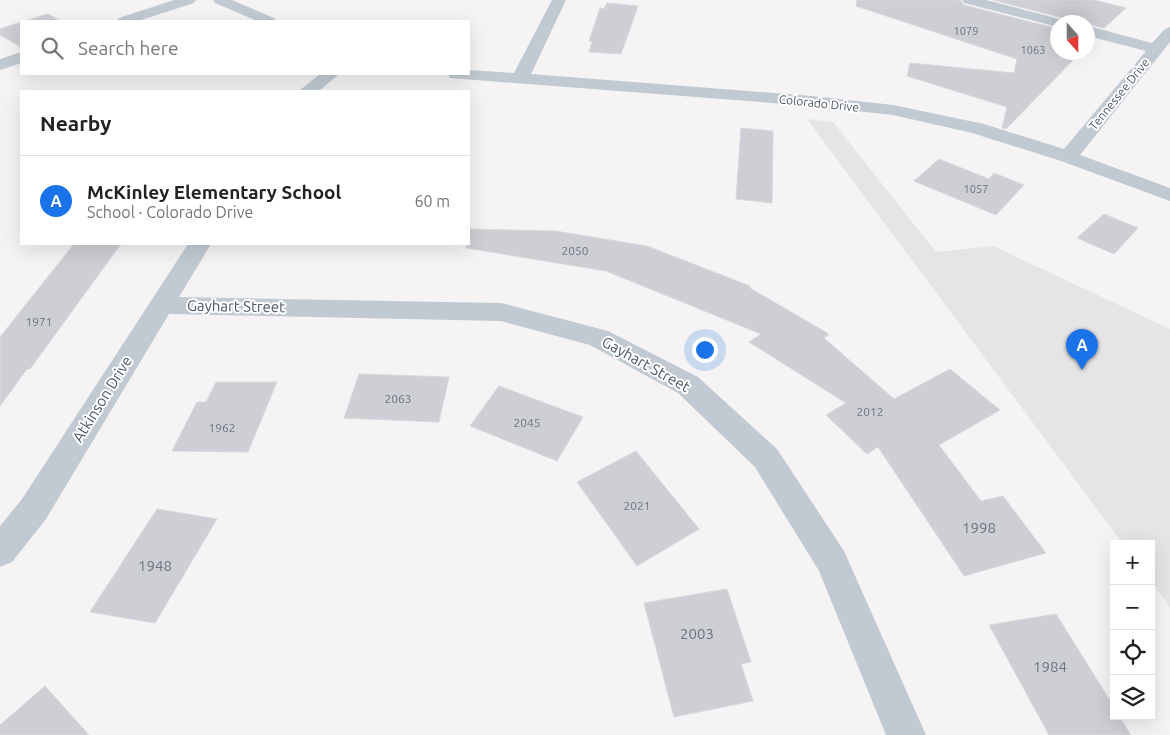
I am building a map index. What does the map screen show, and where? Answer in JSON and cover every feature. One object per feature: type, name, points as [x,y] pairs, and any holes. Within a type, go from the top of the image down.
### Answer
[{"type":"street","points":[[127,20],[189,0]]},
{"type":"street","points":[[220,0],[267,20]]},
{"type":"street","points":[[520,79],[559,0]]},
{"type":"street","points":[[969,0],[1050,21]]},
{"type":"street","name":"Tennessee Drive","points":[[1068,157],[1170,32]]},
{"type":"street","points":[[1095,33],[1156,49]]},
{"type":"street","points":[[0,65],[20,57]]},
{"type":"street","points":[[309,90],[329,75]]},
{"type":"street","name":"Colorado Drive","points":[[469,75],[812,101],[892,110],[977,128],[1068,157],[1170,195]]},
{"type":"street","name":"Atkinson Drive","points":[[0,551],[34,510],[198,245]]},
{"type":"street","name":"Gayhart Street","points":[[161,305],[501,312],[599,338],[688,385],[766,458],[832,562],[906,735]]},
{"type":"shaded area","points":[[807,119],[833,122],[936,252],[993,246],[1170,329],[1170,607],[1155,586],[1155,540],[1120,540]]},
{"type":"building","points":[[857,0],[960,0],[964,5],[1050,27],[1050,60],[1073,60],[1006,129],[1002,128],[1007,107],[907,76],[910,63],[1014,73],[1017,59],[856,6]]},
{"type":"building","points":[[993,0],[1094,0],[1126,8],[1104,28],[1095,26],[1095,15],[1051,15]]},
{"type":"building","points":[[607,3],[638,6],[621,54],[589,52],[592,42],[589,41],[600,8],[604,9]]},
{"type":"building","points":[[48,14],[59,20],[28,20]]},
{"type":"building","points":[[20,22],[20,46],[0,35],[0,29]]},
{"type":"building","points":[[741,128],[773,131],[772,203],[736,199]]},
{"type":"building","points":[[939,159],[989,179],[994,173],[1024,185],[996,215],[914,181]]},
{"type":"building","points":[[1104,214],[1138,228],[1114,254],[1077,238]]},
{"type":"building","points":[[470,229],[555,231],[647,246],[750,286],[750,288],[829,334],[824,338],[894,399],[950,369],[1000,410],[939,445],[981,501],[1003,496],[1046,553],[964,576],[878,447],[867,454],[826,415],[846,403],[749,342],[761,334],[606,271],[466,248],[466,245],[470,245]]},
{"type":"building","points":[[73,245],[120,245],[30,369],[27,369],[0,406],[0,337]]},
{"type":"building","points":[[359,374],[449,377],[439,422],[344,418]]},
{"type":"building","points":[[216,382],[277,382],[248,452],[172,451],[197,402],[206,402]]},
{"type":"building","points":[[499,386],[583,417],[557,461],[470,426]]},
{"type":"building","points":[[636,451],[699,529],[637,566],[577,482]]},
{"type":"building","points":[[157,509],[217,519],[155,623],[90,612]]},
{"type":"building","points":[[727,589],[751,662],[741,664],[753,701],[674,717],[644,603]]},
{"type":"building","points":[[1056,614],[1110,701],[1110,720],[1122,720],[1131,735],[1049,735],[989,625]]},
{"type":"building","points":[[45,686],[89,735],[0,735],[0,725]]},
{"type":"place","name":"McKinley Elementary School","points":[[1082,370]]}]
